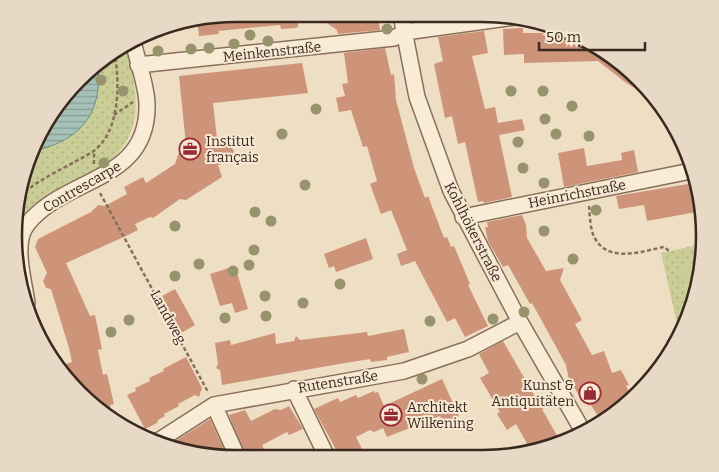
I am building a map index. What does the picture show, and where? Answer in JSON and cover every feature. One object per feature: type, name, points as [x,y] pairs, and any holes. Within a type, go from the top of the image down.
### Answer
[{"type":"street","name":"Kohlhökerstraße","points":[[403,22],[417,97],[427,129],[463,216],[520,322],[580,426]]},
{"type":"street","name":"Meinkenstraße","points":[[138,66],[394,38],[405,32],[478,22]]},
{"type":"street","name":"Contrescarpe","points":[[22,234],[30,221],[42,209],[124,163],[134,152],[144,130],[147,104],[134,48]]},
{"type":"street","name":"Heinrichstraße","points":[[463,216],[686,172]]},
{"type":"street","name":"Rutenstraße","points":[[165,437],[214,405],[404,371],[468,349],[520,322]]},
{"type":"street","points":[[294,390],[324,450]]},
{"type":"street","points":[[214,405],[234,450]]},
{"type":"path","points":[[28,189],[94,150],[107,134],[114,115],[118,89],[115,60]]},
{"type":"path","points":[[114,115],[145,94]]},
{"type":"path","name":"Landweg","points":[[93,180],[214,405]]},
{"type":"path","points":[[586,192],[595,239],[603,249],[623,255],[664,247],[670,251]]},
{"type":"green space","points":[[128,51],[136,103],[130,135],[121,150],[107,163],[87,176],[42,200],[23,224],[24,208],[34,167],[58,117],[75,95],[95,75]]},
{"type":"green space","points":[[696,245],[695,264],[689,291],[677,324],[661,253]]},
{"type":"green space","points":[[695,264],[689,292],[686,293],[681,267]]},
{"type":"shaded area","points":[[98,72],[99,83],[96,99],[92,112],[84,124],[62,141],[42,149],[58,117],[75,95]]},
{"type":"building","points":[[309,22],[298,23],[298,27],[295,28],[281,29],[280,25],[218,31],[219,34],[199,36],[198,26],[208,24]]},
{"type":"building","points":[[325,22],[379,22],[380,30],[338,34],[337,30]]},
{"type":"building","points":[[523,28],[523,33],[548,33],[565,39],[602,58],[624,75],[642,93],[598,61],[524,63],[524,54],[504,55],[503,29]]},
{"type":"building","points":[[484,31],[488,53],[472,56],[485,109],[495,107],[498,123],[522,119],[525,130],[499,135],[512,197],[484,203],[483,201],[478,202],[465,142],[458,144],[452,116],[445,118],[434,64],[443,61],[438,37]]},
{"type":"building","points":[[385,48],[391,75],[394,74],[396,100],[414,168],[425,198],[428,196],[444,238],[447,237],[451,247],[454,246],[470,284],[468,285],[488,326],[465,337],[455,318],[447,322],[415,261],[401,266],[397,254],[407,250],[391,210],[381,214],[370,184],[377,181],[367,146],[363,147],[351,110],[339,112],[336,98],[345,96],[342,84],[348,83],[344,53]]},
{"type":"building","points":[[302,63],[308,93],[213,103],[217,139],[227,141],[234,151],[231,161],[218,165],[222,177],[186,200],[180,199],[153,218],[150,217],[135,224],[138,230],[66,263],[90,316],[95,315],[102,349],[98,350],[103,375],[107,374],[114,404],[110,405],[111,409],[95,397],[66,365],[72,362],[69,348],[51,289],[46,288],[43,281],[47,273],[35,247],[38,239],[91,212],[98,205],[105,206],[127,194],[124,187],[143,177],[146,183],[175,164],[182,143],[186,145],[179,76]]},
{"type":"building","points":[[584,148],[587,166],[622,160],[621,153],[634,150],[638,172],[564,187],[558,153]]},
{"type":"building","points":[[690,184],[695,212],[647,221],[644,205],[619,209],[616,196]]},
{"type":"building","points":[[522,215],[526,225],[527,238],[546,271],[564,268],[560,280],[582,320],[575,324],[592,355],[604,351],[612,373],[621,370],[629,385],[626,386],[629,392],[602,414],[598,416],[591,405],[589,406],[574,387],[570,385],[566,365],[532,303],[530,304],[508,265],[503,267],[488,241],[485,227],[488,227],[487,222]]},
{"type":"building","points":[[366,238],[373,259],[336,272],[334,266],[329,268],[324,254]]},
{"type":"building","points":[[235,266],[248,309],[235,313],[232,303],[220,306],[210,274]]},
{"type":"building","points":[[175,289],[195,325],[181,333],[162,296]]},
{"type":"building","points":[[404,329],[409,352],[387,357],[387,360],[371,362],[370,359],[222,385],[220,370],[216,368],[218,364],[215,343],[230,340],[231,345],[275,333],[276,344],[294,341],[296,336],[300,340],[367,332],[368,336]]},
{"type":"building","points":[[503,341],[537,400],[539,399],[544,408],[542,409],[557,436],[527,444],[516,424],[507,430],[497,414],[500,412],[480,378],[489,373],[479,354]]},
{"type":"building","points":[[186,357],[202,388],[199,397],[195,395],[178,404],[179,406],[164,414],[165,416],[158,420],[157,423],[146,429],[127,395],[136,391],[135,388],[150,381],[149,378],[164,371],[163,369]]},
{"type":"building","points":[[442,379],[459,416],[443,423],[440,416],[387,437],[383,428],[374,432],[370,430],[356,437],[362,450],[336,450],[314,409],[338,398],[340,402],[356,395],[358,398],[374,391],[375,393],[378,392],[384,406]]},
{"type":"building","points":[[289,406],[303,429],[289,435],[287,432],[262,445],[264,450],[243,450],[229,415],[245,410],[251,421],[275,409],[281,410]]},
{"type":"building","points":[[210,419],[224,449],[208,448],[176,441]]},
{"type":"place","name":"Institut français","points":[[190,149]]},
{"type":"place","name":"Kunst & Antiquitäten","points":[[590,393]]},
{"type":"place","name":"Architekt Wilkening","points":[[391,415]]}]
